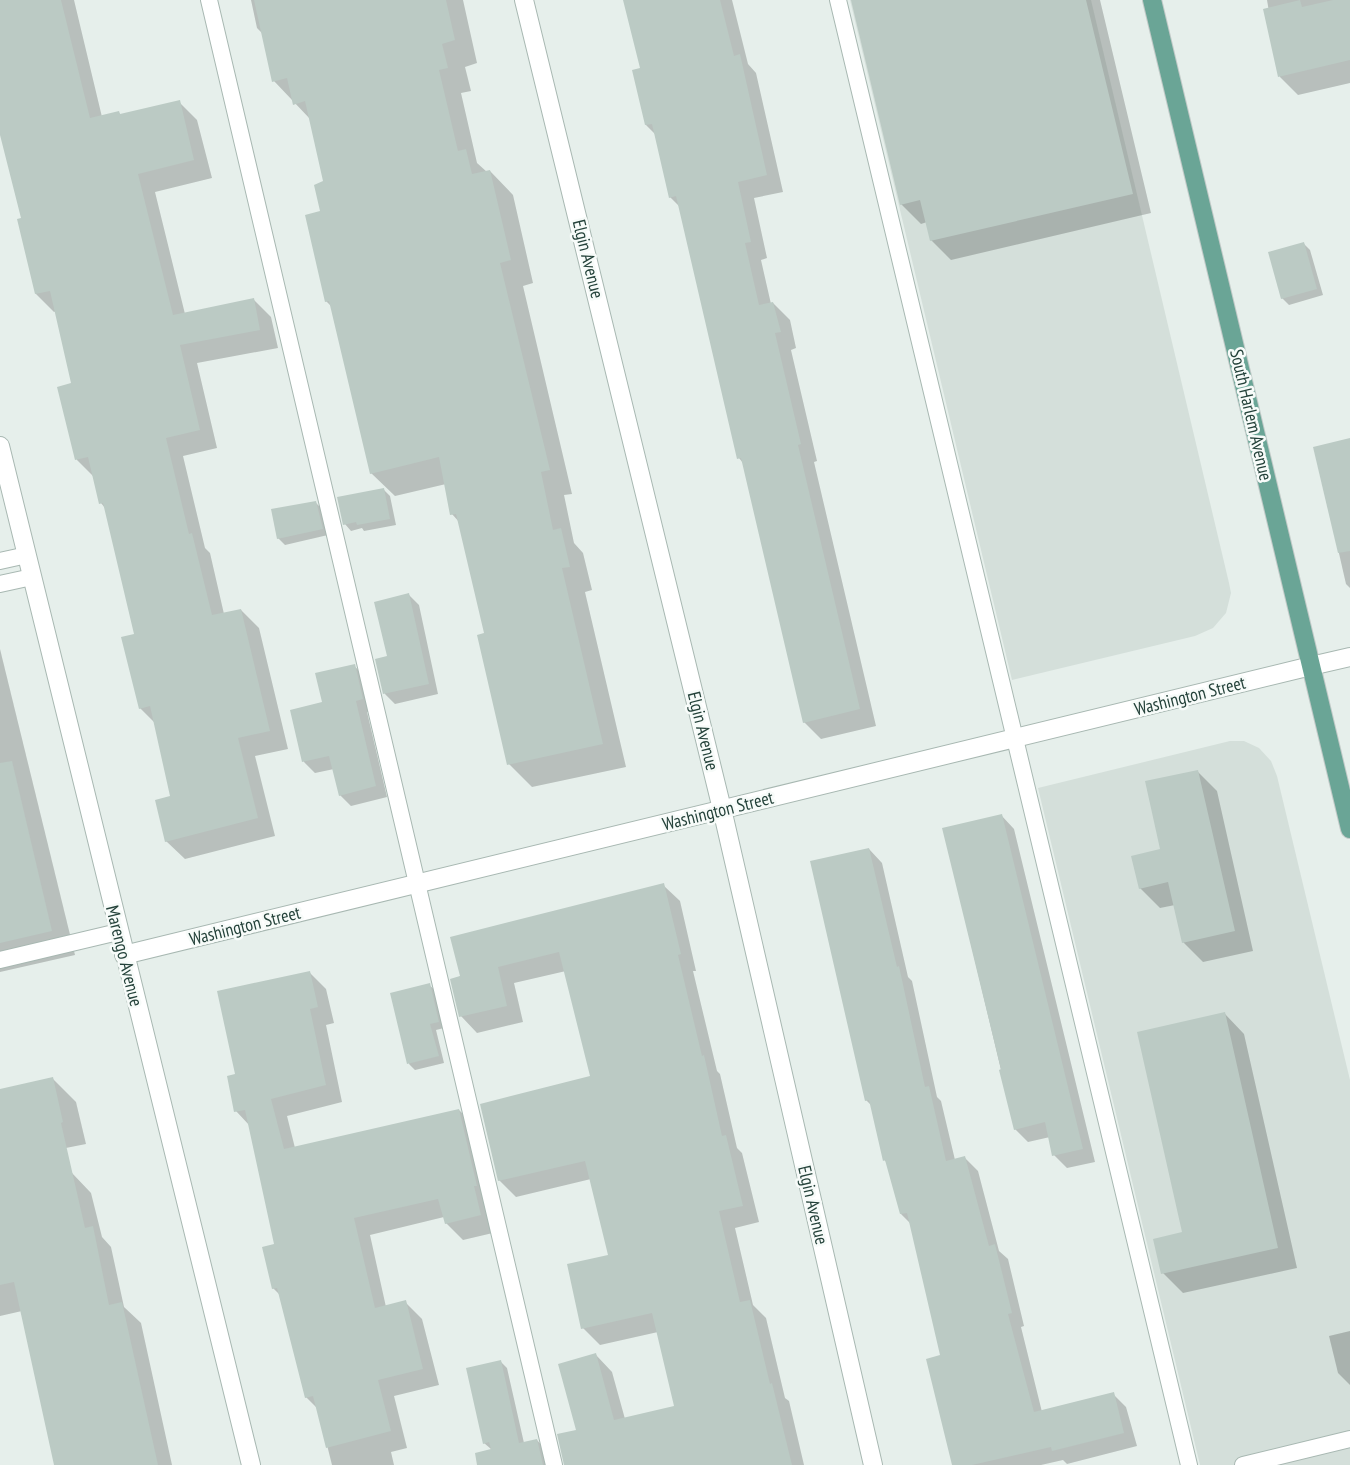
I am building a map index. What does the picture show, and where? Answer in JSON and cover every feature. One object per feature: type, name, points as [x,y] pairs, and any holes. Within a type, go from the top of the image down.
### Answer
[{"type":"main road","name":"South Harlem Avenue","points":[[1152,0],[1350,829]]},
{"type":"street","name":"Elgin Avenue","points":[[524,0],[722,810],[873,1465]]},
{"type":"street","name":"Marengo Avenue","points":[[0,446],[251,1465]]},
{"type":"street","name":"Washington Street","points":[[124,955],[1350,657]]},
{"type":"lane","points":[[209,0],[554,1465]]},
{"type":"lane","points":[[838,0],[1189,1465]]},
{"type":"lane","points":[[0,561],[27,555]]},
{"type":"lane","points":[[0,584],[32,577]]},
{"type":"lane","points":[[0,960],[118,932]]},
{"type":"lane","points":[[1243,1465],[1350,1439]]},
{"type":"shaded area","points":[[850,0],[1091,0],[1231,593],[1226,613],[1213,628],[1195,636],[1012,680]]},
{"type":"shaded area","points":[[1230,741],[1244,741],[1259,748],[1271,761],[1277,776],[1350,1080],[1350,1465],[1200,1465],[1038,788]]},
{"type":"building","points":[[0,0],[61,0],[90,118],[119,111],[120,114],[180,100],[194,160],[138,174],[173,315],[254,298],[260,330],[180,345],[200,430],[166,438],[189,534],[192,533],[212,615],[241,609],[270,731],[238,738],[258,818],[165,842],[155,800],[170,796],[150,706],[139,709],[121,637],[134,634],[103,503],[99,504],[88,457],[75,460],[57,387],[71,383],[50,291],[35,294],[17,219],[21,218],[0,135]]},
{"type":"building","points":[[254,0],[446,0],[455,40],[442,44],[448,68],[439,70],[458,151],[466,149],[472,174],[490,170],[511,260],[500,263],[550,470],[541,472],[553,530],[561,528],[570,567],[562,568],[603,744],[507,765],[477,635],[484,633],[456,514],[450,515],[439,457],[370,474],[329,301],[325,302],[305,215],[320,211],[314,185],[323,181],[305,101],[293,105],[287,78],[272,82]]},
{"type":"building","points":[[623,0],[720,0],[734,56],[740,54],[767,175],[738,182],[751,242],[745,243],[759,305],[773,302],[781,332],[775,333],[801,444],[798,445],[860,709],[803,723],[741,458],[737,459],[676,196],[669,198],[652,124],[645,125],[632,70],[640,68]]},
{"type":"building","points":[[851,0],[1086,0],[1133,194],[930,241],[920,200],[900,205]]},
{"type":"building","points":[[1300,0],[1302,7],[1333,0],[1350,0],[1350,60],[1278,77],[1263,9]]},
{"type":"building","points":[[1304,242],[1317,289],[1281,299],[1268,252]]},
{"type":"building","points":[[1350,438],[1350,551],[1338,553],[1313,447]]},
{"type":"building","points":[[384,488],[390,519],[343,525],[337,497]]},
{"type":"building","points":[[316,501],[323,529],[277,539],[271,509]]},
{"type":"building","points":[[409,593],[429,684],[383,694],[375,659],[387,656],[374,602]]},
{"type":"building","points":[[355,664],[363,699],[356,701],[376,786],[339,796],[329,756],[302,762],[290,710],[322,702],[315,673]]},
{"type":"building","points":[[12,761],[52,931],[0,943],[0,763]]},
{"type":"building","points":[[1198,770],[1235,931],[1182,943],[1168,882],[1139,889],[1131,856],[1160,849],[1145,781]]},
{"type":"building","points":[[1002,814],[1083,1149],[1052,1156],[1045,1122],[1014,1130],[942,828]]},
{"type":"building","points":[[869,848],[897,967],[899,966],[925,1087],[929,1086],[946,1161],[965,1156],[989,1246],[995,1244],[1012,1313],[1008,1314],[1034,1412],[1114,1392],[1124,1433],[1052,1451],[1051,1447],[972,1465],[952,1465],[926,1359],[940,1355],[907,1213],[900,1214],[885,1160],[883,1161],[869,1100],[865,1101],[810,861]]},
{"type":"building","points":[[664,883],[702,1056],[704,1055],[722,1136],[726,1135],[743,1206],[719,1211],[740,1302],[750,1300],[792,1465],[564,1465],[557,1434],[576,1430],[558,1364],[596,1353],[614,1420],[674,1406],[652,1313],[581,1329],[567,1264],[608,1255],[585,1161],[498,1181],[480,1104],[590,1076],[559,952],[498,967],[507,1006],[459,1017],[450,979],[460,976],[450,937]]},
{"type":"building","points":[[310,971],[318,1007],[310,1009],[326,1085],[271,1099],[284,1149],[459,1109],[477,1186],[474,1186],[481,1215],[445,1224],[438,1199],[354,1218],[375,1308],[406,1300],[423,1369],[378,1380],[391,1431],[326,1448],[313,1396],[305,1398],[277,1288],[272,1289],[262,1247],[274,1244],[245,1110],[234,1112],[227,1076],[235,1074],[217,991]]},
{"type":"building","points":[[430,983],[439,1022],[430,1024],[439,1056],[407,1064],[390,993]]},
{"type":"building","points":[[1225,1012],[1278,1248],[1161,1274],[1153,1239],[1182,1232],[1137,1032]]},
{"type":"building","points":[[53,1077],[85,1228],[93,1226],[109,1305],[122,1302],[158,1465],[54,1465],[14,1282],[0,1285],[0,1089]]},
{"type":"building","points":[[501,1360],[519,1443],[537,1439],[543,1465],[477,1465],[475,1453],[491,1449],[489,1442],[483,1444],[466,1368]]}]
